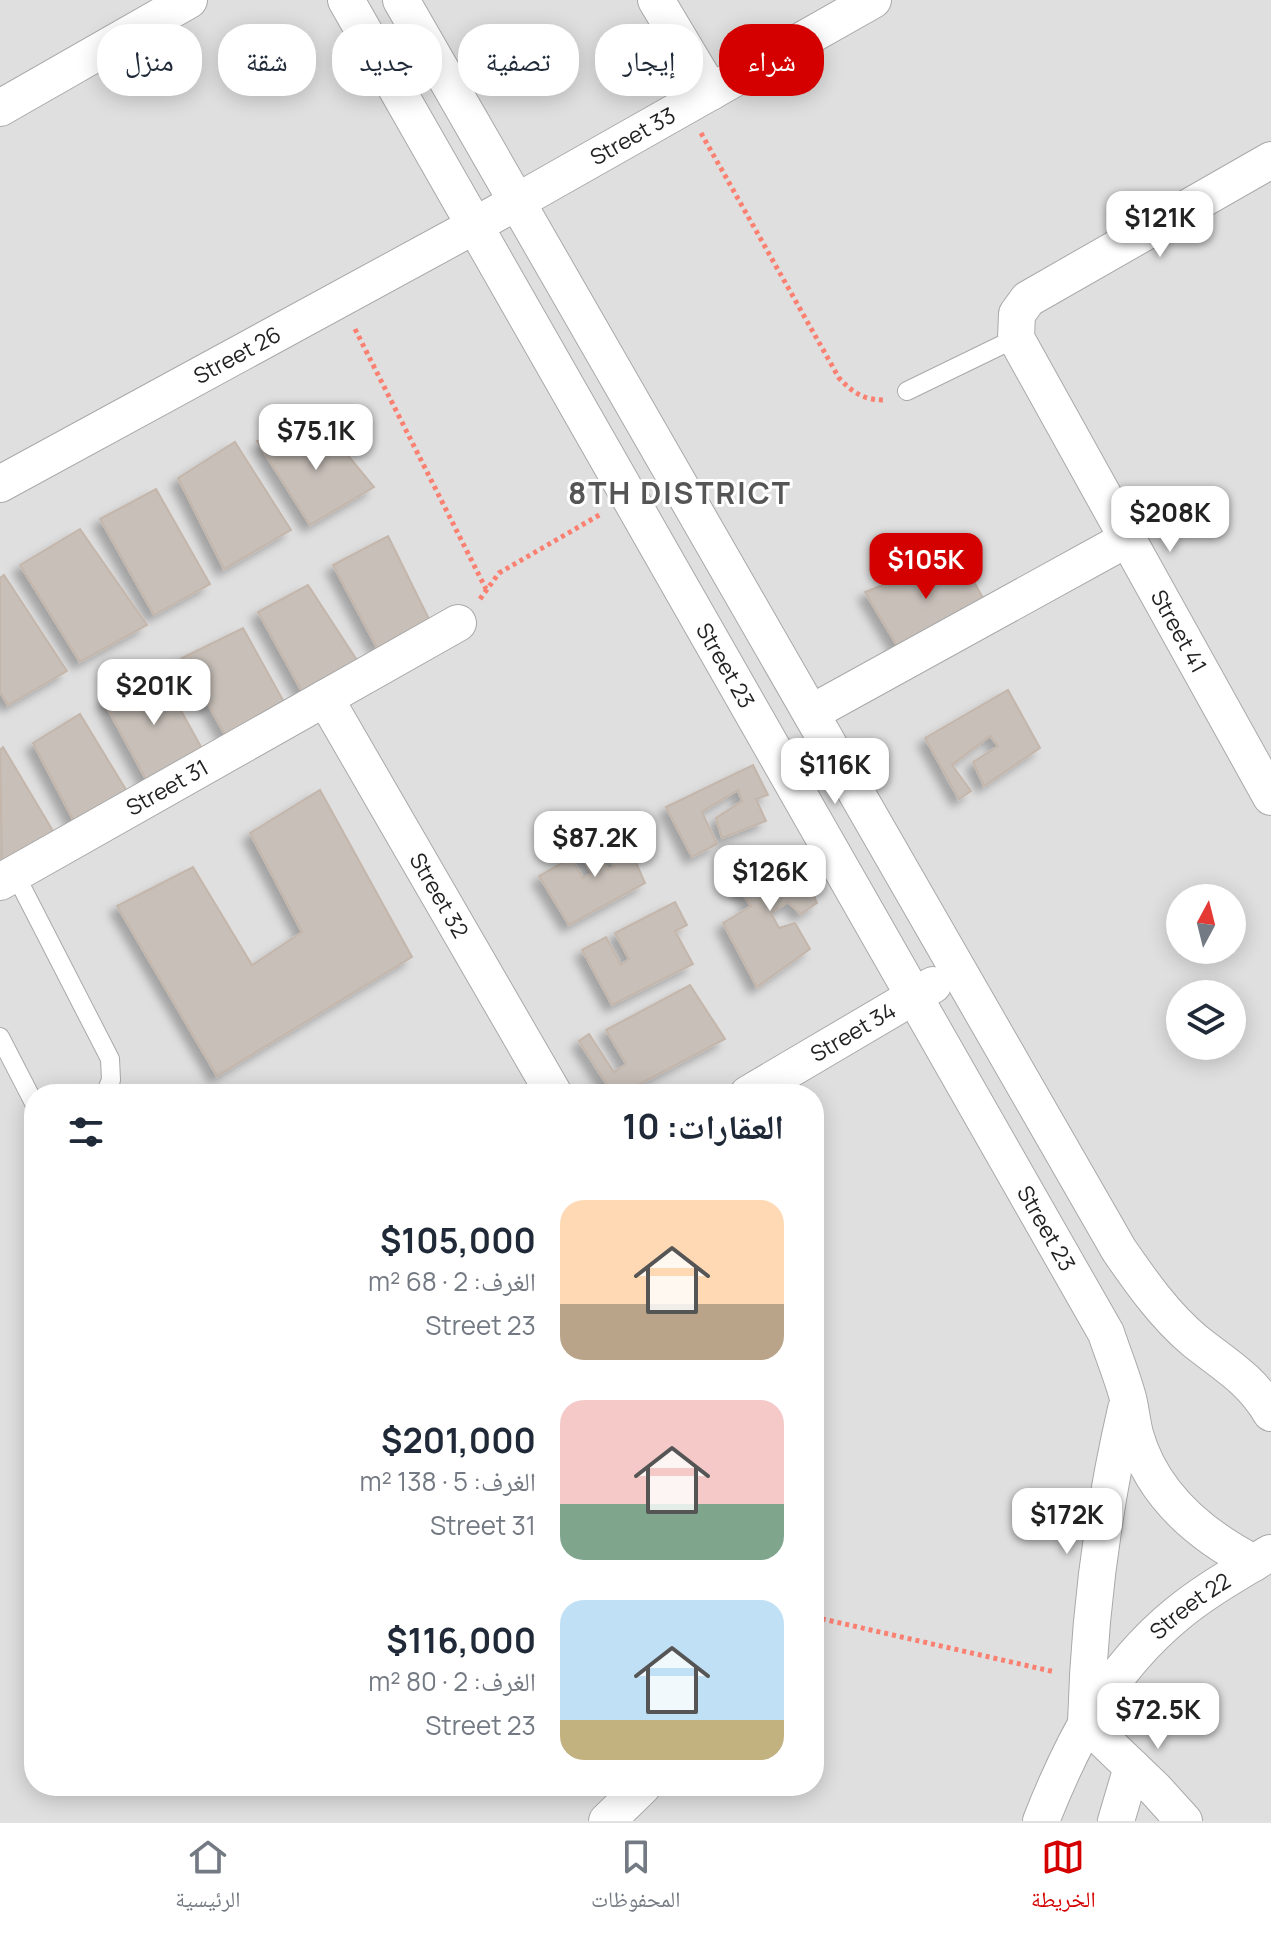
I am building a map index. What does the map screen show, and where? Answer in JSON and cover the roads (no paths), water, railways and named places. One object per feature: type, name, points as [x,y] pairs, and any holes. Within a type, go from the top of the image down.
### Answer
[{"type":"street","points":[[0,108],[189,0]]},
{"type":"street","name":"Street 23","points":[[346,0],[1106,1333],[1144,1457],[1169,1499],[1194,1526],[1224,1547],[1262,1558]]},
{"type":"street","points":[[401,0],[1119,1250],[1158,1303],[1194,1340],[1233,1367],[1271,1413]]},
{"type":"street","points":[[656,0],[698,99]]},
{"type":"street","name":"Street 33","points":[[474,226],[873,0]]},
{"type":"street","points":[[1016,338],[1017,314],[1028,299],[1271,160]]},
{"type":"street","name":"Street 26","points":[[0,484],[474,226]]},
{"type":"street","name":"Street 41","points":[[1016,338],[1271,797]]},
{"type":"street","points":[[811,713],[1127,539]]},
{"type":"street","name":"Street 31","points":[[7,878],[458,623]]},
{"type":"street","name":"Street 32","points":[[325,698],[548,1084]]},
{"type":"street","points":[[798,793],[842,768]]},
{"type":"street","name":"Street 34","points":[[765,1084],[958,970]]},
{"type":"street","points":[[1194,1340],[1271,1369]]},
{"type":"street","points":[[1128,1399],[1102,1524],[1090,1623],[1086,1723],[1184,1821]]},
{"type":"street","name":"Street 22","points":[[1041,1821],[1064,1763],[1114,1677],[1179,1612],[1262,1558]]},
{"type":"street","points":[[1116,1821],[1132,1767]]},
{"type":"street","points":[[607,1821],[633,1796]]},
{"type":"lane","points":[[907,391],[1016,338]]},
{"type":"lane","points":[[7,878],[110,1059],[109,1084]]},
{"type":"lane","points":[[0,1037],[24,1084]]},
{"type":"district","name":"8TH DISTRICT","points":[[680,494]]}]
